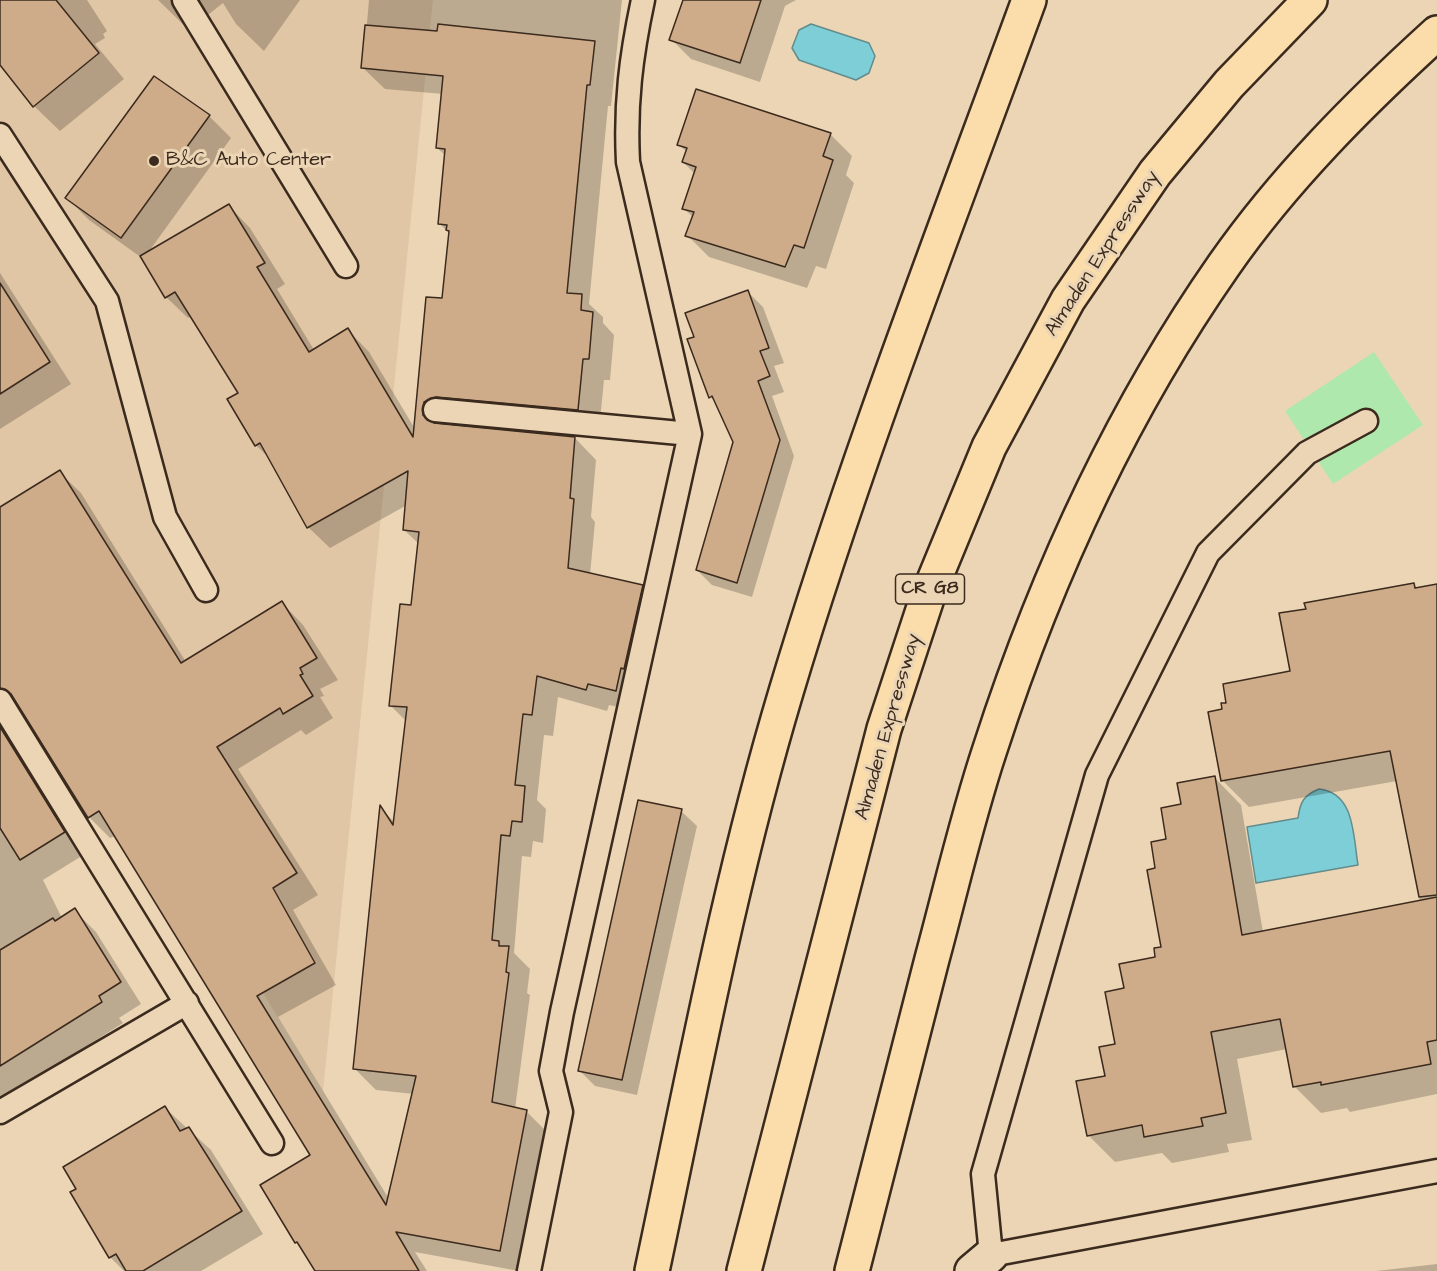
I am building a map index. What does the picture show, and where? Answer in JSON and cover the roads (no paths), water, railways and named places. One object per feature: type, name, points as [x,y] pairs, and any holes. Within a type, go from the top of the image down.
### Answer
[{"type":"main road","points":[[652,1271],[718,958],[747,834],[784,696],[825,564],[872,428],[1029,0]]},
{"type":"main road","name":"Almaden Expressway","points":[[744,1271],[884,729],[928,595],[989,447],[1068,300],[1155,173],[1229,84],[1310,0]]},
{"type":"main road","points":[[852,1271],[968,822],[1022,657],[1064,554],[1111,457],[1163,360],[1225,264],[1292,178],[1389,75],[1437,33]]},
{"type":"lane","points":[[184,0],[346,266]]},
{"type":"lane","points":[[529,1271],[561,1112],[551,1071],[690,434],[628,162],[626,116],[631,54],[643,0]]},
{"type":"lane","points":[[0,135],[106,301],[165,518],[206,590]]},
{"type":"lane","points":[[435,411],[690,434]]},
{"type":"lane","points":[[1366,421],[1307,453],[1208,553],[1097,776],[983,1174],[981,1263],[1437,1171]]},
{"type":"lane","points":[[0,701],[272,1143]]},
{"type":"lane","points":[[0,1112],[187,1003]]},
{"type":"water","points":[[811,24],[869,43],[875,56],[869,73],[856,80],[799,60],[792,48],[799,30]]},
{"type":"water","points":[[1319,789],[1331,792],[1340,798],[1346,807],[1353,829],[1358,865],[1256,883],[1247,827],[1298,818],[1304,800]]},
{"type":"place","name":"B&C Auto Center","points":[[154,161]]}]
